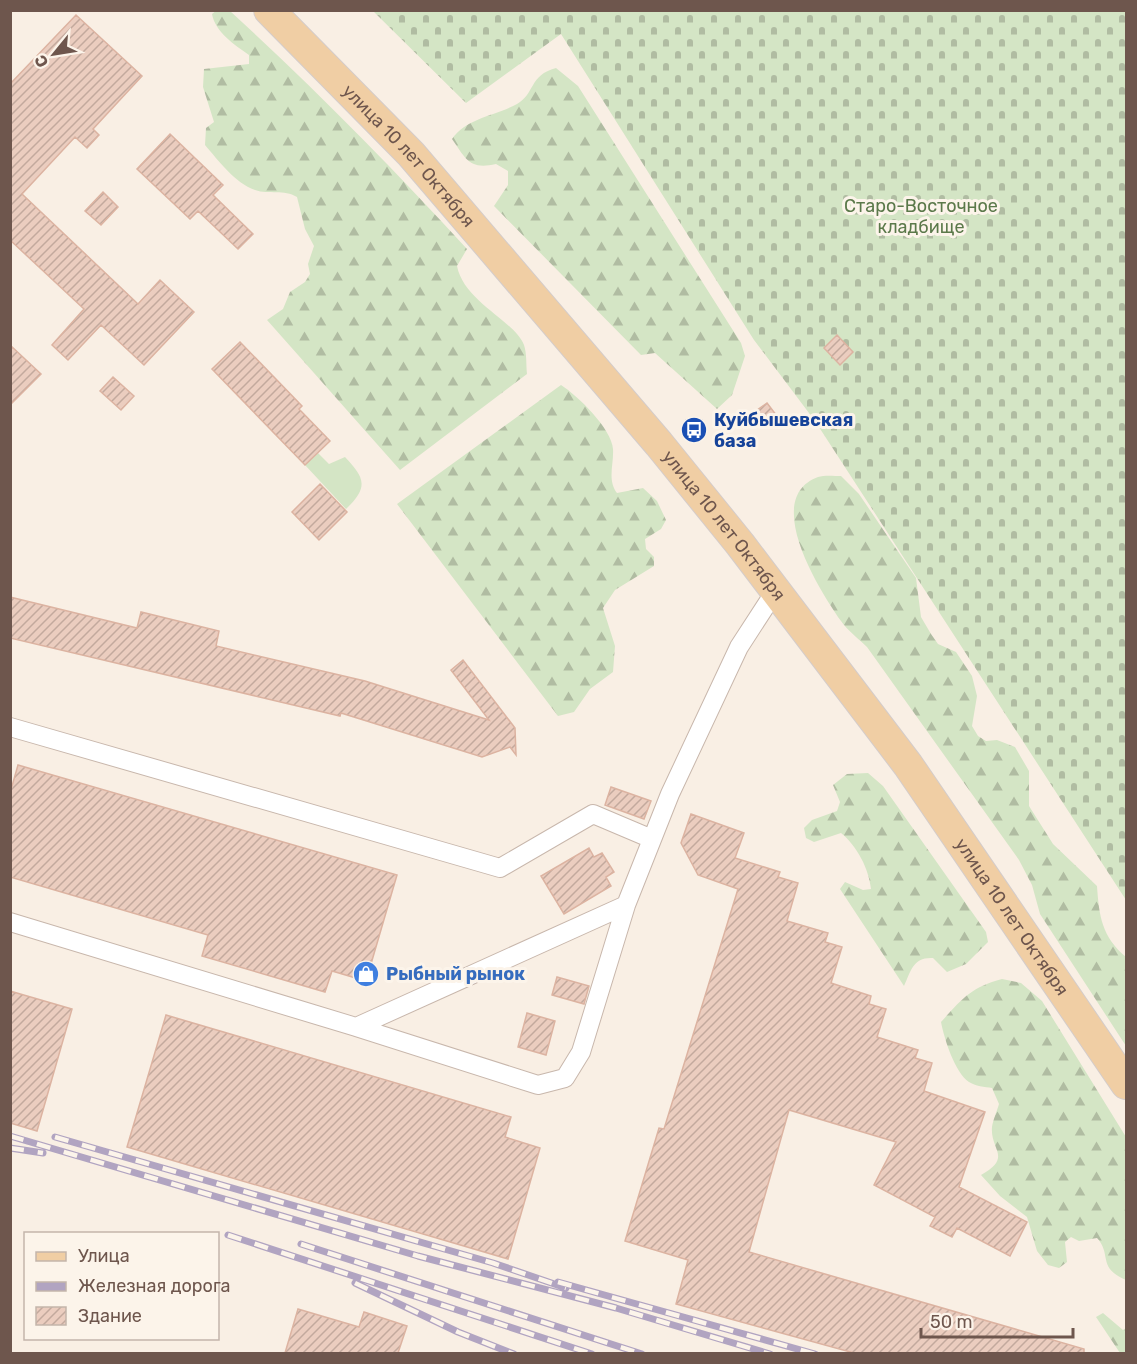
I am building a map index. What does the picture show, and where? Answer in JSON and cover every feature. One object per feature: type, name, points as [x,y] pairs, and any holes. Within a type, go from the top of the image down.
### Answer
[{"type":"main road","name":"улица 10 лет Октября","points":[[269,10],[411,154],[659,444],[776,590],[908,765],[1126,1084]]},
{"type":"street","points":[[10,922],[538,1085],[565,1078],[581,1052],[626,905],[669,794],[739,647],[776,590]]},
{"type":"street","points":[[10,727],[500,868],[593,814],[652,839]]},
{"type":"street","points":[[356,1027],[626,905]]},
{"type":"green space","points":[[217,10],[230,11],[291,69],[380,157],[467,249],[457,266],[461,279],[479,300],[519,336],[524,345],[527,374],[400,470],[267,320],[283,309],[290,292],[305,282],[310,274],[308,264],[314,246],[305,229],[297,197],[287,193],[260,191],[248,187],[227,170],[205,145],[206,128],[214,122],[203,87],[204,69],[249,64],[249,55],[226,38],[217,27],[212,14]]},
{"type":"green space","name":"Старо-Восточное кладбище","points":[[373,11],[1126,11],[1126,900],[815,421],[754,340],[561,34],[466,103]]},
{"type":"green space","points":[[556,68],[578,86],[741,343],[745,356],[732,395],[717,409],[655,353],[641,355],[494,206],[508,185],[508,171],[496,164],[474,164],[465,157],[452,139],[465,126],[523,100],[541,75]]},
{"type":"green space","points":[[561,385],[584,404],[607,432],[613,449],[612,483],[617,493],[643,488],[657,501],[666,520],[661,529],[645,539],[646,549],[654,557],[654,566],[615,590],[603,608],[615,646],[613,672],[590,689],[574,712],[558,716],[397,504]]},
{"type":"green space","points":[[318,453],[329,464],[345,457],[357,471],[362,483],[361,489],[346,509],[305,465]]},
{"type":"green space","points":[[841,476],[859,494],[916,578],[921,617],[931,634],[938,644],[956,652],[972,676],[977,696],[972,726],[978,736],[986,741],[997,740],[1015,747],[1029,771],[1029,806],[1053,844],[1097,886],[1103,925],[1112,942],[1126,957],[1126,1046],[1040,914],[1032,885],[1019,860],[867,647],[841,621],[809,568],[800,546],[795,524],[795,504],[802,488],[818,477]]},
{"type":"green space","points":[[868,773],[883,786],[986,932],[988,942],[966,964],[947,972],[933,958],[917,962],[904,986],[840,889],[845,882],[863,890],[871,889],[868,874],[857,851],[841,833],[814,842],[806,838],[804,828],[812,820],[837,811],[840,802],[833,785],[847,774]]},
{"type":"green space","points":[[1002,979],[1021,983],[1042,1001],[1126,1137],[1126,1280],[1111,1271],[1097,1238],[1079,1241],[1071,1237],[1065,1242],[1067,1262],[1059,1268],[1048,1265],[1037,1251],[1027,1217],[1000,1196],[981,1175],[991,1169],[998,1158],[992,1127],[999,1104],[992,1088],[971,1083],[959,1071],[947,1046],[941,1022],[975,990]]},
{"type":"green space","points":[[1103,1313],[1123,1330],[1126,1328],[1126,1353],[1120,1353],[1096,1317]]},
{"type":"building","points":[[76,15],[142,76],[93,129],[99,135],[87,148],[75,137],[22,194],[138,304],[160,280],[194,312],[144,365],[101,325],[68,360],[52,345],[84,309],[10,240],[10,84]]},
{"type":"building","points":[[170,134],[223,185],[213,195],[253,234],[238,249],[198,211],[190,219],[137,169]]},
{"type":"building","points":[[103,192],[118,207],[101,225],[85,211]]},
{"type":"building","points":[[837,335],[853,352],[840,365],[824,348]]},
{"type":"building","points":[[240,342],[302,406],[299,409],[330,441],[305,465],[212,369]]},
{"type":"building","points":[[10,345],[41,374],[10,405]]},
{"type":"building","points":[[113,377],[134,396],[121,410],[100,391]]},
{"type":"building","points":[[767,403],[777,416],[763,426],[753,413]]},
{"type":"building","points":[[320,484],[347,512],[319,540],[292,512]]},
{"type":"building","points":[[10,597],[137,628],[141,612],[219,631],[216,646],[365,681],[489,720],[451,670],[463,660],[515,728],[516,755],[510,747],[482,757],[341,713],[340,716],[10,638]]},
{"type":"building","points":[[18,765],[397,875],[366,981],[332,971],[325,992],[202,956],[208,935],[10,877],[10,793]]},
{"type":"building","points":[[611,787],[651,801],[644,819],[605,805]]},
{"type":"building","points":[[691,814],[744,833],[735,858],[780,872],[778,877],[798,883],[787,921],[828,933],[825,942],[842,947],[831,983],[871,996],[869,1004],[886,1009],[877,1037],[918,1050],[915,1058],[932,1063],[924,1091],[985,1112],[959,1187],[1027,1222],[1010,1256],[957,1228],[952,1237],[930,1226],[935,1217],[874,1185],[896,1142],[789,1110],[749,1252],[1084,1349],[1084,1353],[854,1353],[676,1304],[688,1260],[625,1241],[659,1128],[664,1129],[738,889],[698,875],[681,843]]},
{"type":"building","points":[[589,848],[594,857],[602,853],[614,872],[606,877],[611,886],[564,914],[541,876]]},
{"type":"building","points":[[557,977],[589,986],[584,1004],[552,995]]},
{"type":"building","points":[[10,991],[72,1009],[37,1131],[10,1123]]},
{"type":"building","points":[[527,1013],[555,1021],[546,1055],[518,1047]]},
{"type":"building","points":[[166,1015],[511,1117],[505,1137],[540,1148],[508,1259],[127,1147]]},
{"type":"building","points":[[298,1309],[359,1327],[364,1312],[407,1326],[398,1353],[285,1353]]},
{"type":"railway","points":[[10,1136],[418,1256],[616,1308],[770,1354]]},
{"type":"railway","points":[[55,1137],[493,1263],[566,1288]]},
{"type":"railway","points":[[10,1148],[43,1153]]},
{"type":"railway","points":[[228,1235],[592,1354]]},
{"type":"railway","points":[[301,1244],[642,1354]]},
{"type":"railway","points":[[558,1282],[815,1354]]},
{"type":"railway","points":[[355,1283],[458,1332],[514,1354]]},
{"type":"place","name":"Куйбышевская база","points":[[694,430]]},
{"type":"place","name":"Рыбный рынок","points":[[366,974]]}]
